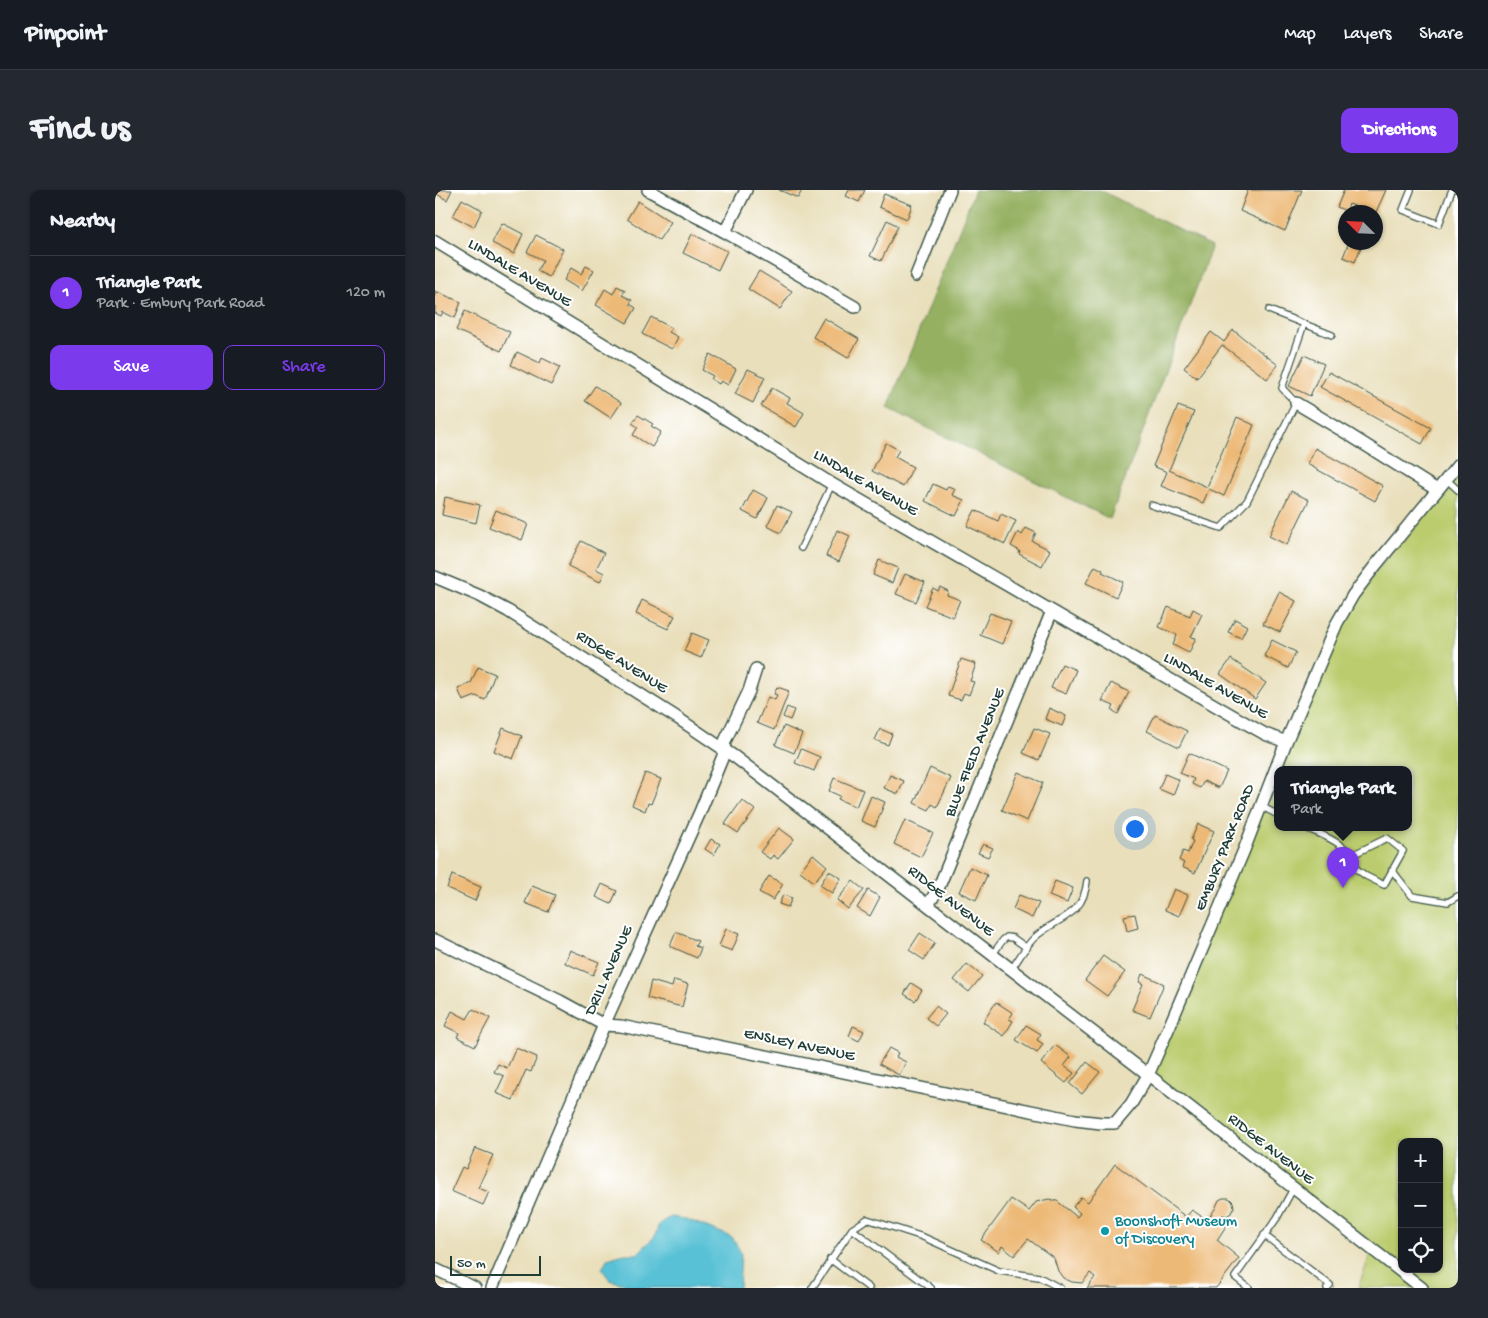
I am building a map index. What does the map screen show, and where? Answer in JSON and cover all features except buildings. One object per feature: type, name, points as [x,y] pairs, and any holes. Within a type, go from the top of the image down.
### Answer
[{"type":"street","points":[[648,190],[855,307]]},
{"type":"street","points":[[725,232],[746,190]]},
{"type":"street","points":[[916,276],[949,190]]},
{"type":"street","name":"LINDALE AVENUE","points":[[435,241],[832,484],[1249,725],[1286,742]]},
{"type":"street","points":[[1296,403],[1437,490]]},
{"type":"street","name":"EMBURY PARK ROAD","points":[[1277,766],[1328,642],[1353,595],[1458,464]]},
{"type":"street","name":"RIDGE AVENUE","points":[[435,577],[508,610],[724,749],[1421,1288]]},
{"type":"street","name":"BLUE FIELD AVENUE","points":[[928,906],[938,889],[1052,611]]},
{"type":"street","name":"DRILL AVENUE","points":[[492,1288],[604,1025],[700,812],[723,756],[725,741],[749,691],[756,668]]},
{"type":"street","name":"EMBURY PARK ROAD","points":[[1148,1075],[1213,927],[1274,773]]},
{"type":"street","name":"ENSLEY AVENUE","points":[[435,940],[560,1001],[604,1025],[621,1026],[1023,1109],[1101,1123],[1115,1123],[1131,1104],[1148,1075]]},
{"type":"street","points":[[435,1269],[475,1288]]},
{"type":"lane","points":[[1411,190],[1403,210],[1439,224],[1452,190]]},
{"type":"lane","points":[[1269,310],[1332,335]]},
{"type":"lane","points":[[1151,505],[1221,528],[1247,501],[1296,403],[1282,388],[1304,324]]},
{"type":"lane","points":[[1446,479],[1458,490]]},
{"type":"lane","points":[[801,548],[832,484]]},
{"type":"lane","points":[[1261,806],[1274,813]]},
{"type":"lane","points":[[1314,831],[1344,846],[1352,855]]},
{"type":"lane","points":[[1387,838],[1403,851],[1384,885],[1366,876],[1347,862],[1352,855],[1387,838]]},
{"type":"lane","points":[[1392,870],[1412,896],[1448,902],[1458,896]]},
{"type":"lane","points":[[1011,970],[1034,939],[1078,907],[1085,895],[1087,881]]},
{"type":"lane","points":[[992,955],[1007,937],[1013,938],[1027,948]]},
{"type":"lane","points":[[1249,1288],[1235,1277],[1277,1218],[1293,1189]]},
{"type":"lane","points":[[812,1288],[852,1229],[867,1219],[923,1237],[999,1271],[1039,1278],[1060,1288]]},
{"type":"lane","points":[[852,1229],[931,1288]]},
{"type":"lane","points":[[1265,1236],[1329,1285],[1327,1288]]},
{"type":"lane","points":[[830,1259],[869,1288]]},
{"type":"green space","points":[[975,190],[1100,190],[1212,246],[1110,519],[888,408]]},
{"type":"green space","points":[[1458,465],[1458,1288],[1358,1288],[1372,1250],[1148,1075],[1274,774],[1274,831],[1412,831],[1412,766],[1277,766],[1337,623]]},
{"type":"water","points":[[670,1217],[686,1219],[732,1237],[741,1253],[739,1288],[637,1288],[610,1280],[602,1269],[607,1259],[624,1254],[637,1254],[655,1236],[659,1224]]},
{"type":"place","name":"Triangle Park","points":[[1343,888]]},
{"type":"place","name":"Boonshoft Museum of Discovery","points":[[1105,1231]]}]
